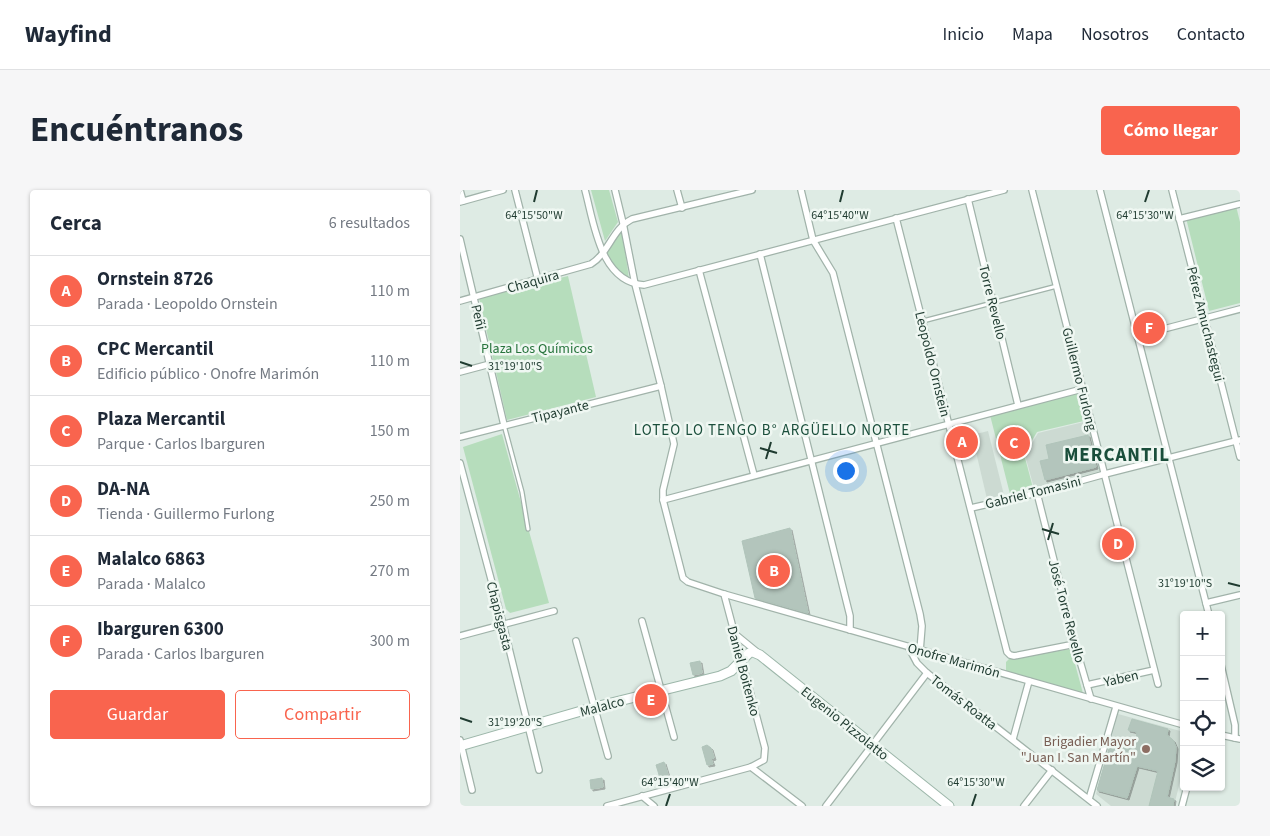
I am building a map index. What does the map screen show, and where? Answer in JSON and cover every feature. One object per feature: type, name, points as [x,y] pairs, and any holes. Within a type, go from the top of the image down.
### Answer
[{"type":"main road","points":[[742,662],[748,653],[753,652],[760,655]]},
{"type":"main road","name":"Eugenio Pizzolatto","points":[[760,655],[949,806]]},
{"type":"main road","name":"Malalco","points":[[460,744],[660,690],[720,676],[731,671],[742,662]]},
{"type":"street","points":[[460,190],[461,201],[503,190]]},
{"type":"street","points":[[515,190],[538,280]]},
{"type":"street","points":[[585,190],[602,254],[618,274],[635,284],[644,285],[968,199],[988,192],[1004,190]]},
{"type":"street","points":[[615,190],[624,224],[635,284],[674,444],[663,490],[663,500],[1082,389]]},
{"type":"street","points":[[677,190],[682,208]]},
{"type":"street","points":[[602,254],[616,232],[624,224],[632,220],[752,190]]},
{"type":"street","points":[[801,190],[813,240],[833,273],[877,443],[920,614],[922,626],[920,651]]},
{"type":"street","name":"Guillermo Furlong","points":[[1032,190],[1158,684]]},
{"type":"street","points":[[1100,190],[1208,611]]},
{"type":"street","name":"Pérez Amuchastegui","points":[[1172,190],[1204,318],[1238,441],[1240,457]]},
{"type":"street","name":"Torre Revello","points":[[968,199],[1018,406]]},
{"type":"street","points":[[1179,219],[1240,204]]},
{"type":"street","name":"Leopoldo Ornstein","points":[[896,218],[1008,652],[1014,656],[1075,644]]},
{"type":"street","name":"Peñi","points":[[460,239],[504,425]]},
{"type":"street","name":"Chaquira","points":[[460,301],[591,264],[602,254]]},
{"type":"street","points":[[760,254],[850,616],[850,630]]},
{"type":"street","points":[[699,270],[754,475]]},
{"type":"street","points":[[1138,336],[1240,310]]},
{"type":"street","points":[[460,372],[490,364]]},
{"type":"street","name":"Tipayante","points":[[460,437],[661,386]]},
{"type":"street","name":"Gabriel Tomasini","points":[[971,508],[1037,493],[1170,457],[1238,441]]},
{"type":"street","name":"Chapisgasta","points":[[460,462],[503,624],[538,770]]},
{"type":"street","name":"José Torre Revello","points":[[1037,493],[1075,644],[1091,699]]},
{"type":"street","name":"Onofre Marimón","points":[[663,500],[683,578],[688,582],[909,648],[1180,724]]},
{"type":"street","name":"Daniel Boitenko","points":[[724,594],[765,748],[764,760],[751,767]]},
{"type":"street","points":[[1206,603],[1240,595]]},
{"type":"street","points":[[460,636],[554,611]]},
{"type":"street","points":[[642,621],[674,737]]},
{"type":"street","points":[[734,633],[760,655]]},
{"type":"street","points":[[576,641],[608,756]]},
{"type":"street","name":"Tomás Roatta","points":[[909,648],[916,662],[927,673],[1097,806]]},
{"type":"street","name":"Yaben","points":[[1087,686],[1154,670]]},
{"type":"street","points":[[826,806],[927,673]]},
{"type":"street","points":[[1013,739],[1029,681]]},
{"type":"street","points":[[1225,681],[1236,724],[1237,738]]},
{"type":"street","points":[[1089,800],[1116,707]]},
{"type":"street","points":[[460,744],[472,790]]},
{"type":"street","points":[[607,806],[751,767],[802,806]]},
{"type":"street","points":[[1024,806],[1052,770]]},
{"type":"street","points":[[1182,806],[1186,791]]},
{"type":"street","points":[[642,796],[654,806]]},
{"type":"street","points":[[632,799],[635,806]]},
{"type":"lane","points":[[922,321],[1056,286]]},
{"type":"lane","points":[[504,425],[522,492],[528,529]]},
{"type":"shaded area","points":[[1088,421],[1101,471],[1034,488],[1025,455],[1038,433]]},
{"type":"shaded area","points":[[988,431],[1004,495],[987,499],[972,435]]},
{"type":"shaded area","name":"Brigadier Mayor \"Juan I. San Martín\"","points":[[1118,714],[1180,731],[1180,781],[1174,806],[1111,806],[1096,794]]},
{"type":"green space","points":[[591,190],[609,190],[618,222],[605,241]]},
{"type":"green space","points":[[1236,206],[1240,222],[1240,303],[1209,311],[1186,218]]},
{"type":"green space","points":[[622,229],[629,279],[620,273],[605,254]]},
{"type":"green space","name":"Plaza Los Químicos","points":[[568,276],[596,397],[507,420],[479,298]]},
{"type":"green space","points":[[1081,391],[1088,420],[1037,432],[1024,454],[1033,488],[1010,494],[990,415]]},
{"type":"green space","points":[[502,434],[549,603],[510,613],[506,609],[463,447]]},
{"type":"green space","points":[[1071,649],[1084,697],[1006,675],[1006,662],[1009,659]]},
{"type":"building","points":[[1088,435],[1096,467],[1045,480],[1040,461],[1049,459],[1046,445]]},
{"type":"building","points":[[790,528],[808,613],[755,598],[742,541]]},
{"type":"building","points":[[700,661],[702,673],[693,675],[690,663]]},
{"type":"building","name":"Brigadier Mayor \"Juan I. San Martín\"","points":[[1132,719],[1168,729],[1167,735],[1173,740],[1176,747],[1167,797],[1174,799],[1173,806],[1149,806],[1158,771],[1137,766],[1127,798],[1097,790],[1111,742],[1135,749],[1137,732],[1128,730]]},
{"type":"building","points":[[707,745],[711,748],[714,758],[711,759],[713,764],[707,765],[702,747]]},
{"type":"building","points":[[664,762],[668,775],[660,778],[656,765]]},
{"type":"building","points":[[602,778],[603,787],[591,789],[590,780]]},
{"type":"place","name":"Ibarguren 6300","points":[[1149,328]]},
{"type":"place","name":"Ornstein 8726","points":[[962,442]]},
{"type":"place","name":"Plaza Mercantil","points":[[1014,443]]},
{"type":"place","name":"DA-NA","points":[[1118,544]]},
{"type":"place","name":"CPC Mercantil","points":[[774,571]]},
{"type":"place","name":"Malalco 6863","points":[[651,700]]},
{"type":"place","name":"Brigadier Mayor \"Juan I. San Martín\"","points":[[1146,749]]},
{"type":"district","name":"LOTEO LO TENGO B° ARGÜELLO NORTE","points":[[772,430]]},
{"type":"district","name":"MERCANTIL","points":[[1117,454]]}]
